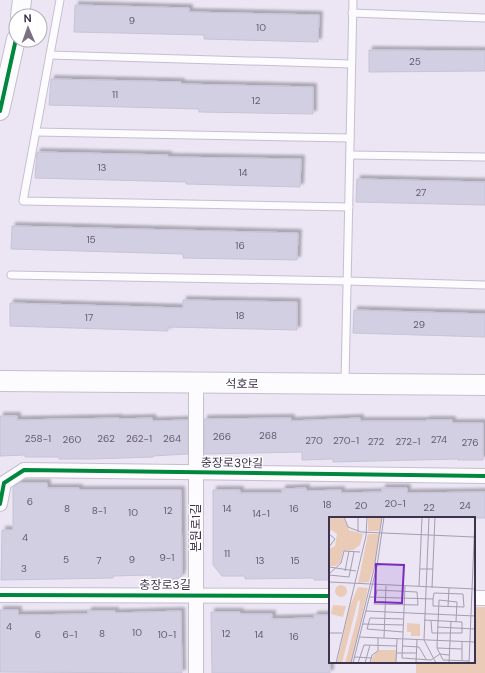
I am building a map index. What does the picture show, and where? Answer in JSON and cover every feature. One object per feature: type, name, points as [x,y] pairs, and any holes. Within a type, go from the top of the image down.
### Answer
[{"type":"main road","name":"석호로","points":[[0,381],[485,385]]},
{"type":"street","points":[[0,111],[14,48]]},
{"type":"street","name":"본원로1길","points":[[196,383],[196,673]]},
{"type":"street","name":"충장로3안길","points":[[0,504],[4,483],[24,470],[485,476]]},
{"type":"street","name":"충장로3길","points":[[0,595],[329,596]]},
{"type":"lane","points":[[60,0],[23,201],[349,207]]},
{"type":"lane","points":[[345,384],[353,0]]},
{"type":"lane","points":[[352,13],[485,18]]},
{"type":"lane","points":[[50,55],[352,64]]},
{"type":"lane","points":[[36,132],[350,138]]},
{"type":"lane","points":[[350,155],[485,157]]},
{"type":"lane","points":[[11,275],[485,285]]},
{"type":"shaded area","points":[[475,607],[485,607],[485,673],[416,673],[416,663],[475,663]]},
{"type":"building","points":[[75,5],[189,8],[189,12],[319,15],[318,42],[204,39],[204,35],[74,32]]},
{"type":"building","points":[[369,50],[485,51],[485,71],[369,72]]},
{"type":"building","points":[[51,79],[313,87],[313,114],[199,112],[199,109],[49,105]]},
{"type":"building","points":[[37,152],[168,155],[168,157],[301,159],[300,187],[35,178]]},
{"type":"building","points":[[357,179],[485,182],[485,205],[356,202]]},
{"type":"building","points":[[12,226],[298,233],[297,260],[183,258],[183,254],[11,249]]},
{"type":"building","points":[[183,300],[297,302],[297,330],[168,327],[168,331],[10,326],[10,303],[183,308]]},
{"type":"building","points":[[354,310],[485,314],[485,337],[353,333]]},
{"type":"building","points":[[0,416],[17,416],[17,420],[152,418],[153,421],[188,420],[188,454],[93,459],[25,457],[25,455],[0,456]]},
{"type":"building","points":[[291,418],[291,421],[360,418],[360,421],[452,420],[452,423],[483,423],[483,460],[458,459],[333,462],[333,459],[302,460],[302,452],[204,454],[204,419]]},
{"type":"building","points":[[19,483],[47,483],[47,488],[79,488],[79,490],[181,490],[181,577],[176,579],[152,579],[152,575],[113,576],[113,578],[1,580],[2,530],[13,530],[13,488]]},
{"type":"building","points":[[306,488],[306,491],[341,490],[341,493],[382,492],[382,488],[407,488],[407,493],[485,492],[485,518],[329,517],[329,580],[314,580],[314,578],[245,579],[245,576],[222,576],[213,565],[213,490],[240,490],[240,493],[282,493],[282,489]]},
{"type":"building","points":[[0,610],[18,610],[18,615],[88,614],[88,611],[115,611],[115,613],[181,611],[182,673],[0,672]]},
{"type":"building","points":[[211,612],[272,614],[272,619],[314,618],[314,615],[329,615],[330,673],[212,673]]},
{"type":"cycle path","points":[[0,111],[14,48]]},
{"type":"cycle path","points":[[0,504],[4,483],[24,470],[485,476]]},
{"type":"cycle path","points":[[0,595],[329,596]]}]
